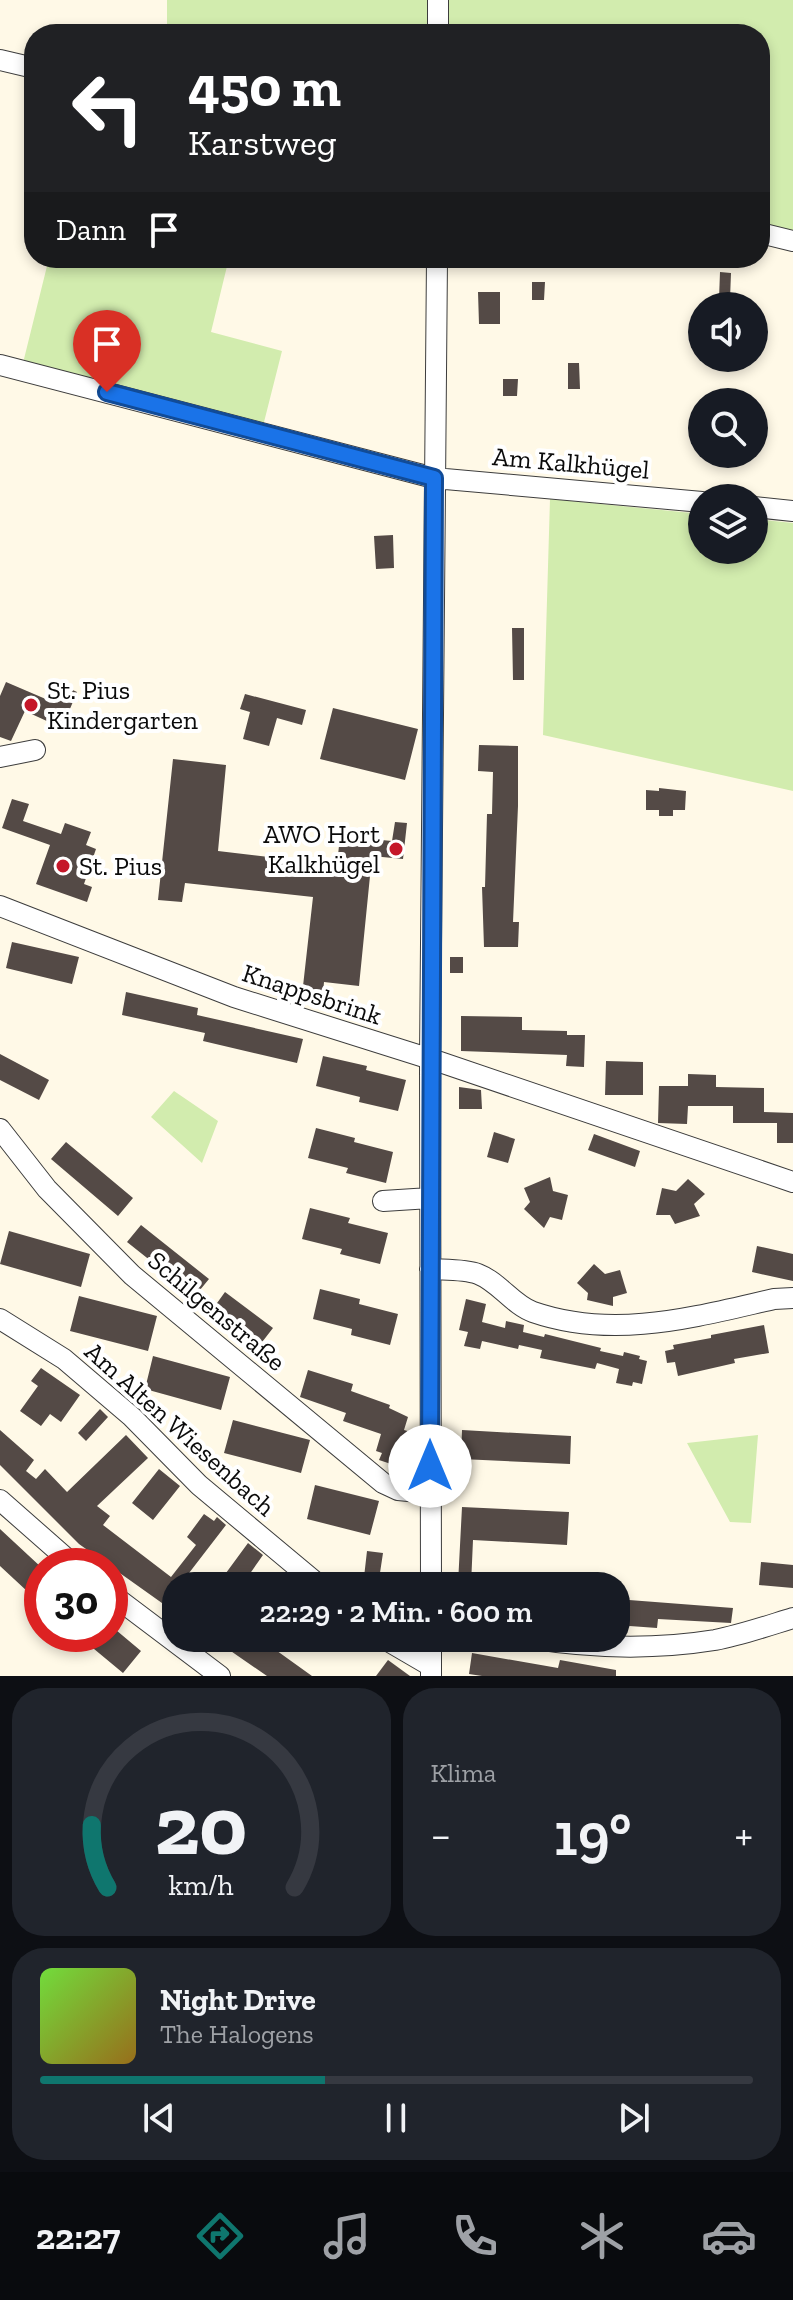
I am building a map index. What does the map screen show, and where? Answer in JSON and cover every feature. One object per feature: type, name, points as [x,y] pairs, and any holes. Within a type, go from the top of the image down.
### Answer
[{"type":"street","points":[[438,0],[438,24]]},
{"type":"street","points":[[0,60],[24,66]]},
{"type":"street","points":[[770,235],[793,241]]},
{"type":"street","points":[[431,1572],[430,1059],[437,268]]},
{"type":"street","name":"Am Kalkhügel","points":[[0,365],[434,478],[688,501]]},
{"type":"street","points":[[768,508],[793,511]]},
{"type":"street","points":[[0,757],[35,750]]},
{"type":"street","name":"Knappsbrink","points":[[0,906],[234,997],[430,1059],[793,1182]]},
{"type":"street","name":"Schilgenstraße","points":[[0,1129],[47,1189],[155,1294],[383,1483],[398,1490],[430,1493]]},
{"type":"street","points":[[383,1201],[430,1198]]},
{"type":"street","points":[[430,1269],[477,1273],[528,1311],[556,1320],[615,1326],[646,1326],[698,1307],[793,1298]]},
{"type":"street","name":"Am Alten Wiesenbach","points":[[0,1319],[64,1359],[132,1417],[199,1485],[303,1572]]},
{"type":"street","points":[[0,1500],[55,1548]]},
{"type":"street","points":[[128,1607],[220,1676]]},
{"type":"street","points":[[630,1646],[715,1640],[793,1618]]},
{"type":"street","points":[[403,1652],[431,1671]]},
{"type":"green space","points":[[167,0],[793,0],[793,235],[770,230],[770,24],[167,24]]},
{"type":"green space","points":[[47,268],[227,268],[211,332],[282,351],[263,426],[23,363]]},
{"type":"green space","points":[[550,499],[688,513],[688,564],[768,564],[768,520],[793,523],[793,791],[543,735]]},
{"type":"green space","points":[[174,1091],[218,1121],[202,1163],[151,1117]]},
{"type":"green space","points":[[758,1435],[751,1523],[730,1522],[687,1443]]},
{"type":"building","points":[[720,272],[731,273],[730,292],[719,292]]},
{"type":"building","points":[[532,282],[545,282],[544,300],[532,300]]},
{"type":"building","points":[[478,292],[500,292],[500,324],[479,324]]},
{"type":"building","points":[[568,363],[579,363],[580,389],[568,389]]},
{"type":"building","points":[[503,379],[518,379],[517,396],[503,396]]},
{"type":"building","points":[[393,535],[394,568],[376,569],[374,536]]},
{"type":"building","points":[[512,628],[524,628],[524,680],[513,680]]},
{"type":"building","points":[[6,682],[55,703],[62,685],[77,692],[62,728],[25,711],[11,741],[0,737],[0,696]]},
{"type":"building","points":[[245,694],[306,710],[302,725],[277,718],[269,746],[243,739],[250,712],[240,709]]},
{"type":"building","points":[[333,708],[418,729],[405,780],[320,759]]},
{"type":"building","points":[[479,745],[518,746],[513,922],[519,922],[518,947],[484,947],[482,887],[485,887],[487,814],[492,814],[493,772],[478,771]]},
{"type":"building","points":[[173,759],[226,765],[218,851],[337,865],[340,836],[392,841],[395,822],[407,823],[403,859],[372,856],[359,986],[324,982],[322,1006],[301,1004],[313,897],[185,883],[182,902],[158,900]]},
{"type":"building","points":[[659,788],[686,791],[685,810],[673,810],[673,816],[659,816],[659,810],[646,810],[646,790],[659,791]]},
{"type":"building","points":[[12,799],[29,804],[23,821],[61,834],[65,823],[91,832],[86,845],[96,849],[84,884],[92,887],[87,902],[36,884],[50,845],[2,828]]},
{"type":"building","points":[[12,942],[79,957],[72,984],[6,968]]},
{"type":"building","points":[[450,957],[463,957],[463,973],[450,973]]},
{"type":"building","points":[[126,992],[198,1008],[197,1015],[303,1039],[297,1063],[203,1041],[205,1033],[122,1015]]},
{"type":"building","points":[[461,1016],[522,1017],[522,1030],[567,1031],[567,1035],[585,1035],[584,1067],[566,1066],[567,1055],[461,1051]]},
{"type":"building","points":[[0,1054],[49,1080],[39,1100],[0,1080]]},
{"type":"building","points":[[323,1056],[367,1066],[366,1070],[406,1080],[398,1111],[359,1102],[360,1097],[316,1086]]},
{"type":"building","points":[[606,1061],[643,1062],[643,1095],[605,1095]]},
{"type":"building","points":[[688,1074],[716,1075],[716,1087],[764,1088],[764,1112],[793,1113],[793,1143],[777,1143],[777,1123],[733,1123],[733,1106],[688,1106],[687,1124],[658,1123],[659,1086],[688,1086]]},
{"type":"building","points":[[459,1087],[481,1090],[482,1109],[459,1109]]},
{"type":"building","points":[[316,1128],[393,1152],[386,1183],[346,1173],[348,1168],[308,1158]]},
{"type":"building","points":[[494,1132],[515,1139],[508,1163],[487,1157]]},
{"type":"building","points":[[594,1134],[640,1151],[635,1167],[588,1150]]},
{"type":"building","points":[[66,1142],[133,1198],[118,1216],[51,1159]]},
{"type":"building","points":[[550,1177],[553,1191],[568,1195],[562,1220],[550,1217],[544,1228],[524,1209],[530,1202],[524,1188]]},
{"type":"building","points":[[688,1179],[705,1194],[694,1204],[700,1216],[675,1224],[670,1215],[656,1215],[662,1188],[676,1191]]},
{"type":"building","points":[[310,1208],[350,1218],[348,1223],[388,1233],[380,1264],[340,1254],[342,1249],[302,1239]]},
{"type":"building","points":[[141,1225],[209,1279],[195,1296],[127,1242]]},
{"type":"building","points":[[9,1231],[90,1254],[81,1287],[0,1264]]},
{"type":"building","points":[[757,1246],[793,1254],[793,1281],[752,1272]]},
{"type":"building","points":[[594,1264],[605,1274],[620,1270],[627,1293],[613,1297],[613,1306],[587,1300],[588,1293],[577,1283]]},
{"type":"building","points":[[320,1289],[360,1299],[359,1304],[398,1314],[390,1345],[351,1335],[352,1329],[313,1319]]},
{"type":"building","points":[[225,1292],[273,1328],[259,1346],[212,1310]]},
{"type":"building","points":[[79,1296],[157,1316],[148,1351],[70,1331]]},
{"type":"building","points":[[466,1299],[486,1304],[482,1322],[505,1328],[506,1321],[524,1325],[523,1332],[544,1337],[545,1334],[623,1356],[624,1352],[640,1356],[639,1359],[647,1361],[642,1384],[616,1383],[619,1369],[597,1363],[595,1369],[540,1358],[542,1350],[519,1345],[518,1349],[482,1341],[480,1349],[464,1346],[468,1332],[459,1330]]},
{"type":"building","points":[[764,1325],[769,1353],[734,1359],[735,1363],[678,1376],[675,1362],[667,1363],[665,1351],[674,1349],[673,1345]]},
{"type":"building","points":[[153,1356],[230,1377],[221,1410],[145,1389]]},
{"type":"building","points":[[41,1368],[80,1395],[61,1422],[50,1414],[41,1426],[20,1411],[38,1386],[31,1381]]},
{"type":"building","points":[[308,1370],[353,1384],[351,1391],[390,1405],[389,1408],[408,1417],[404,1430],[414,1433],[403,1468],[379,1460],[382,1453],[376,1451],[381,1434],[343,1421],[346,1413],[300,1397]]},
{"type":"building","points":[[100,1409],[108,1417],[86,1441],[78,1433]]},
{"type":"building","points":[[233,1420],[310,1440],[301,1473],[224,1453]]},
{"type":"building","points":[[0,1430],[34,1460],[26,1471],[36,1479],[45,1469],[67,1492],[126,1435],[148,1458],[97,1506],[110,1516],[103,1525],[164,1572],[162,1572],[162,1603],[128,1579],[128,1548],[85,1548],[0,1465]]},
{"type":"building","points":[[462,1430],[571,1436],[570,1464],[461,1459]]},
{"type":"building","points":[[159,1469],[180,1486],[153,1520],[132,1503]]},
{"type":"building","points":[[315,1485],[379,1501],[370,1535],[307,1519]]},
{"type":"building","points":[[462,1507],[569,1512],[567,1545],[473,1540],[472,1572],[459,1572]]},
{"type":"building","points":[[204,1514],[214,1521],[217,1517],[226,1525],[190,1572],[175,1572],[196,1545],[187,1537]]},
{"type":"building","points":[[0,1529],[24,1551],[24,1588],[0,1566]]},
{"type":"building","points":[[248,1543],[263,1555],[251,1572],[227,1572]]},
{"type":"building","points":[[367,1551],[383,1553],[380,1572],[365,1572]]},
{"type":"building","points":[[761,1562],[793,1565],[793,1588],[759,1585]]},
{"type":"building","points":[[630,1600],[733,1608],[731,1623],[658,1619],[657,1628],[630,1626]]},
{"type":"building","points":[[128,1640],[141,1651],[123,1673],[98,1652],[128,1652]]},
{"type":"building","points":[[232,1652],[279,1652],[312,1676],[267,1676]]},
{"type":"building","points":[[472,1653],[558,1668],[560,1660],[616,1670],[616,1676],[469,1674]]},
{"type":"building","points":[[388,1660],[410,1676],[376,1676]]},
{"type":"place","name":"St. Pius Kindergarten","points":[[31,705]]},
{"type":"place","name":"AWO Hort Kalkhügel","points":[[396,849]]},
{"type":"place","name":"St. Pius","points":[[63,866]]},
{"type":"route","points":[[107,392],[434,478],[430,1466]]}]
